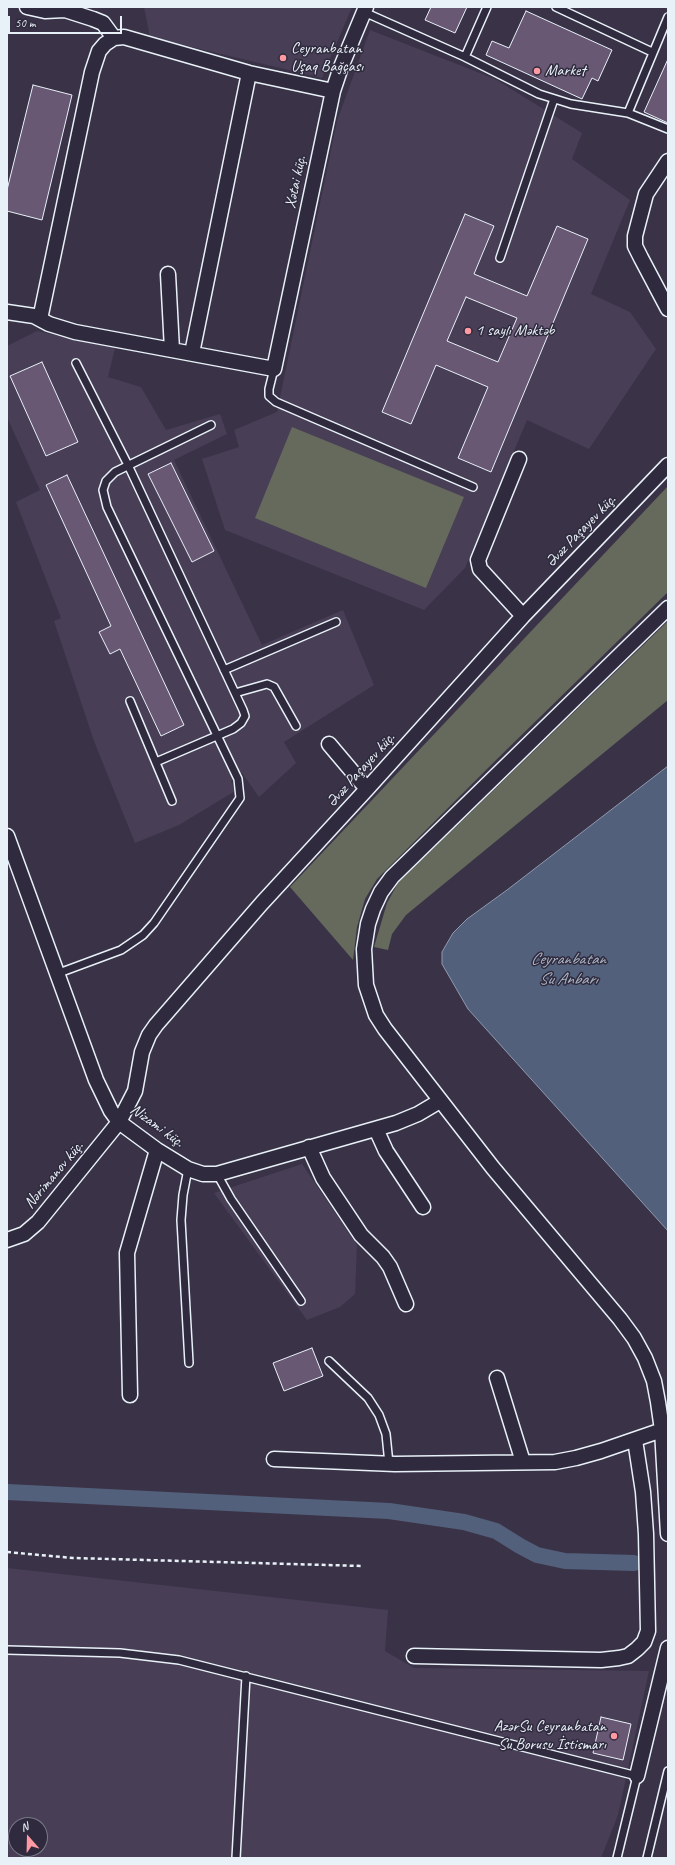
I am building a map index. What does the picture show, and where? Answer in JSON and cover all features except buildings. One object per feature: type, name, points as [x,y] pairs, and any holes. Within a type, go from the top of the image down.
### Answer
[{"type":"street","points":[[27,7],[45,11],[65,10],[93,19],[103,23],[114,38]]},
{"type":"street","name":"Xətai küç.","points":[[274,369],[333,91],[341,67],[366,10]]},
{"type":"street","points":[[40,319],[92,72],[99,51],[105,44],[114,38],[124,37],[249,72],[333,91]]},
{"type":"street","points":[[192,353],[249,72]]},
{"type":"street","points":[[668,161],[646,194],[635,236],[636,246],[640,258],[668,309]]},
{"type":"street","points":[[168,274],[172,350]]},
{"type":"street","points":[[7,312],[25,314],[49,324],[75,332],[274,369]]},
{"type":"street","points":[[519,459],[478,560],[480,569],[523,616]]},
{"type":"street","name":"Əvəz Paşayev küç.","points":[[120,1122],[135,1091],[142,1052],[149,1035],[156,1025],[262,904],[523,616],[668,465]]},
{"type":"street","points":[[668,608],[392,877],[381,892],[373,909],[368,924],[364,949],[366,985],[376,1014],[385,1029],[493,1168],[620,1318],[634,1338],[645,1358],[654,1381],[662,1430],[668,1534]]},
{"type":"street","points":[[329,744],[367,789]]},
{"type":"street","name":"Nizami küç.","points":[[7,836],[96,1080],[111,1111],[120,1122],[157,1150],[188,1170],[202,1174],[218,1174],[376,1129],[418,1114],[440,1101]]},
{"type":"street","name":"Nərimanov küç.","points":[[8,1243],[24,1234],[38,1222],[120,1122]]},
{"type":"street","points":[[376,1129],[389,1156],[423,1207]]},
{"type":"street","points":[[309,1147],[323,1178],[361,1235],[383,1257],[390,1267],[406,1304]]},
{"type":"street","points":[[130,1395],[128,1253],[135,1221],[157,1150]]},
{"type":"street","points":[[497,1378],[523,1462]]},
{"type":"street","points":[[274,1459],[389,1464],[555,1462],[576,1458],[662,1430]]},
{"type":"street","points":[[414,1656],[601,1660],[623,1657],[637,1650],[644,1642],[648,1631],[646,1534],[643,1492],[635,1440]]},
{"type":"street","points":[[637,1776],[668,1648]]},
{"type":"lane","points":[[465,57],[487,7]]},
{"type":"lane","points":[[556,7],[652,52]]},
{"type":"lane","points":[[366,10],[465,57],[538,94],[571,104],[628,113],[668,130]]},
{"type":"lane","points":[[628,113],[652,52],[668,17]]},
{"type":"lane","points":[[500,258],[554,99]]},
{"type":"lane","points":[[76,362],[128,465],[235,693],[244,716],[241,723],[217,737],[156,762]]},
{"type":"lane","points":[[274,369],[269,388],[270,396],[276,402],[473,487]]},
{"type":"lane","points":[[58,973],[121,950],[143,935],[154,922],[240,798],[238,779],[107,507],[103,490],[106,481],[115,472],[212,425]]},
{"type":"lane","points":[[224,670],[336,622]]},
{"type":"lane","points":[[235,693],[267,684],[274,687],[296,726]]},
{"type":"lane","points":[[130,701],[172,801]]},
{"type":"lane","points":[[188,1170],[183,1195],[181,1220],[189,1363]]},
{"type":"lane","points":[[218,1174],[231,1199],[301,1301]]},
{"type":"lane","points":[[329,1361],[368,1398],[379,1415],[386,1434],[389,1464]]},
{"type":"lane","points":[[7,1650],[150,1655],[179,1660],[637,1776],[617,1858]]},
{"type":"lane","points":[[236,1858],[246,1676]]},
{"type":"lane","points":[[648,1858],[668,1771]]},
{"type":"path","points":[[7,1552],[73,1558],[363,1566]]},
{"type":"shaded area","name":"Ceyranbatan Uşaq Bağçası","points":[[144,7],[352,7],[322,78],[150,37]]},
{"type":"shaded area","name":"1 saylı Məktəb","points":[[370,30],[495,79],[582,133],[572,159],[630,200],[591,294],[630,312],[656,349],[589,449],[527,420],[465,568],[424,610],[225,530],[202,459],[239,447],[234,430],[277,412],[337,121]]},
{"type":"shaded area","points":[[37,331],[115,348],[108,377],[141,387],[166,430],[220,414],[227,434],[174,460],[262,645],[343,610],[374,685],[284,742],[296,763],[259,797],[242,773],[231,781],[235,791],[179,825],[135,843],[94,741],[54,621],[61,618],[16,502],[40,490],[7,417],[7,346]]},
{"type":"shaded area","points":[[302,1164],[357,1245],[355,1294],[340,1307],[307,1320],[214,1193]]},
{"type":"shaded area","points":[[7,1568],[388,1610],[385,1651],[414,1668],[649,1671],[618,1815],[601,1858],[7,1858]]},
{"type":"green space","points":[[292,427],[464,497],[426,588],[255,518]]},
{"type":"green space","points":[[668,486],[668,592],[377,879],[365,899],[357,927],[353,960],[290,887]]},
{"type":"green space","points":[[668,621],[668,700],[406,915],[392,934],[388,950],[374,947],[387,903],[398,883]]},
{"type":"water","name":"Ceyranbatan Su Anbarı","points":[[668,766],[668,1231],[468,1009],[442,964],[442,952],[453,933],[467,919]]},
{"type":"waterway","points":[[7,1492],[389,1511],[464,1522],[496,1531],[537,1555],[565,1561],[634,1563]]},
{"type":"place","name":"Ceyranbatan Uşaq Bağçası","points":[[283,58]]},
{"type":"place","name":"Market","points":[[537,71]]},
{"type":"place","name":"1 saylı Məktəb","points":[[468,331]]},
{"type":"place","name":"AzərSu Ceyranbatan Su Borusu İstismarı","points":[[614,1736]]}]
